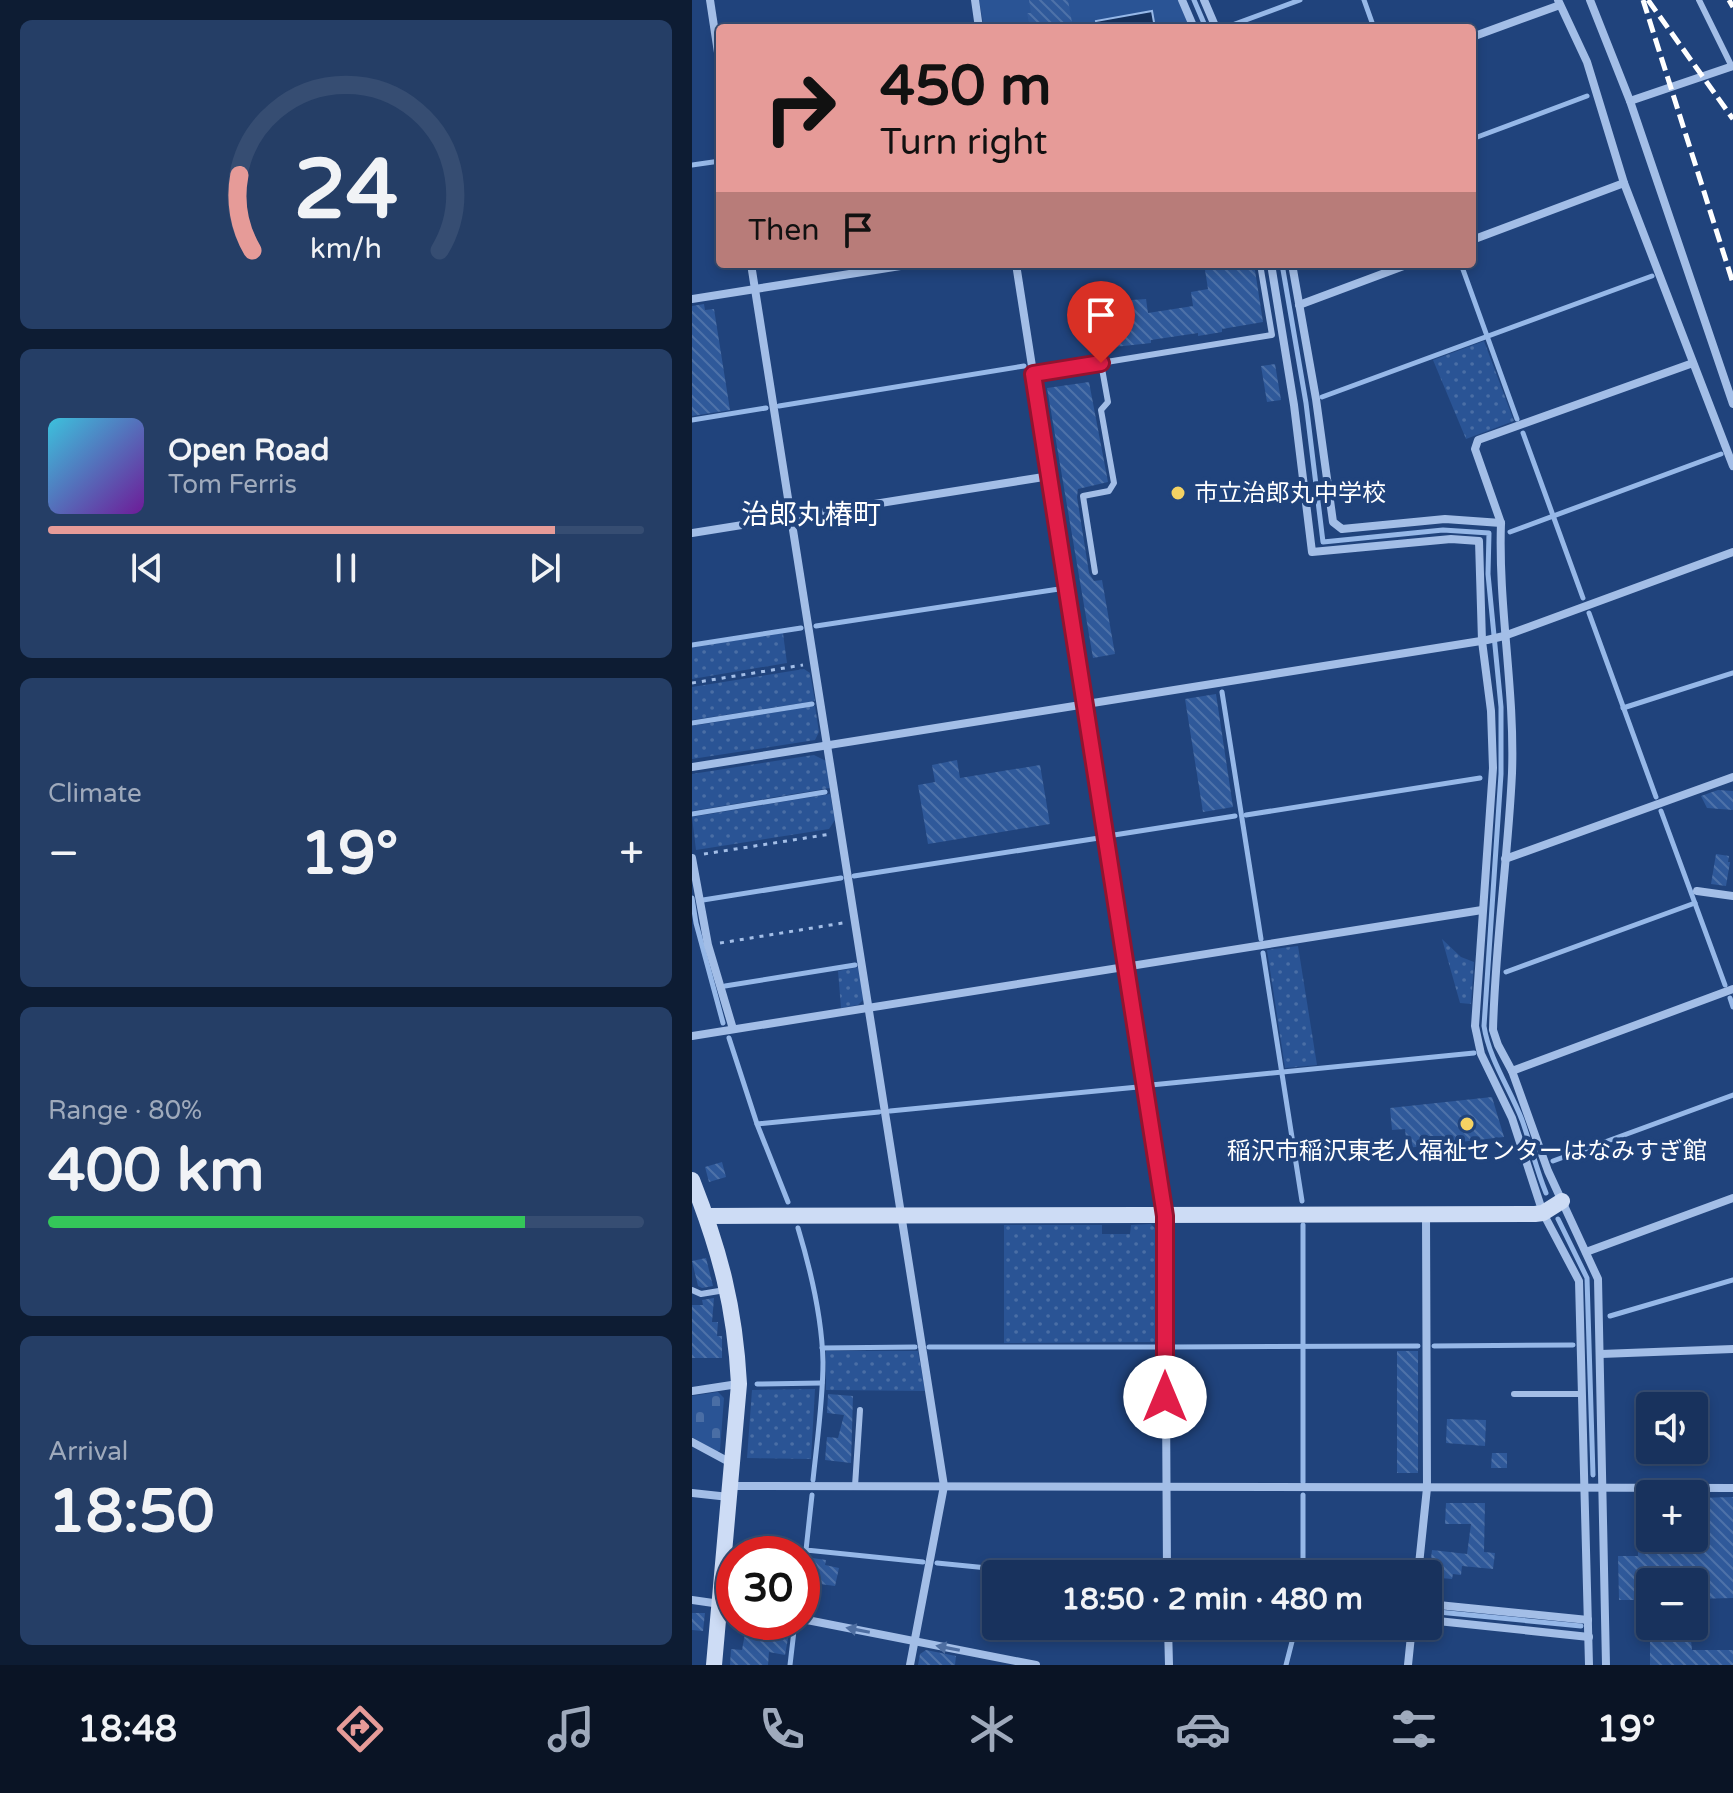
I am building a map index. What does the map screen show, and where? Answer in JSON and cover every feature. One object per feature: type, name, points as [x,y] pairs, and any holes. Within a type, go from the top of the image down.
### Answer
[{"type":"street","points":[[710,0],[716,40]]},
{"type":"street","points":[[975,0],[978,24]]},
{"type":"street","points":[[1182,0],[1192,24]]},
{"type":"street","points":[[1204,0],[1214,24]]},
{"type":"street","points":[[1590,0],[1630,101],[1733,404]]},
{"type":"street","points":[[1476,35],[1559,2],[1587,62],[1624,183],[1733,466]]},
{"type":"street","points":[[1630,101],[1732,66]]},
{"type":"street","points":[[1476,238],[1624,183]]},
{"type":"street","points":[[752,268],[944,1486],[910,1665]]},
{"type":"street","points":[[692,299],[888,268]]},
{"type":"street","points":[[1017,268],[1165,1216],[1167,1560]]},
{"type":"street","points":[[1272,268],[1294,405],[1312,552],[1451,539],[1479,541],[1493,768],[1475,1026],[1481,1054],[1512,1118],[1543,1213],[1579,1281],[1589,1665]]},
{"type":"street","points":[[1293,268],[1316,399],[1333,522],[1342,529],[1445,519],[1501,523]]},
{"type":"street","points":[[1299,305],[1398,268]]},
{"type":"street","points":[[1606,1665],[1598,1279],[1548,1171],[1512,1071],[1493,1030],[1512,773],[1512,714],[1501,637],[1501,523],[1475,449],[1478,440],[1693,363]]},
{"type":"street","points":[[692,533],[1050,476]]},
{"type":"street","points":[[692,767],[1485,641],[1733,552]]},
{"type":"street","points":[[1505,859],[1733,777]]},
{"type":"street","points":[[692,857],[708,945],[733,1029]]},
{"type":"street","points":[[1697,891],[1733,896]]},
{"type":"street","points":[[692,1036],[1482,910]]},
{"type":"street","points":[[1512,1071],[1733,989]]},
{"type":"street","points":[[692,1180],[728,1289],[737,1340],[739,1384],[729,1536]]},
{"type":"street","points":[[1586,1252],[1733,1198]]},
{"type":"street","points":[[700,1210],[902,1216],[1426,1215],[1543,1213],[1562,1201]]},
{"type":"street","points":[[1419,1560],[1427,1488],[1426,1215]]},
{"type":"street","points":[[1601,1354],[1733,1349]]},
{"type":"street","points":[[692,1391],[739,1384]]},
{"type":"street","points":[[692,1442],[732,1463]]},
{"type":"street","points":[[692,1493],[855,1486],[1733,1488]]},
{"type":"street","points":[[692,1600],[716,1603]]},
{"type":"street","points":[[1442,1605],[1588,1620]]},
{"type":"street","points":[[1442,1621],[1589,1637]]},
{"type":"street","points":[[820,1623],[1036,1665]]},
{"type":"street","points":[[714,1665],[719,1640]]},
{"type":"street","points":[[1168,1640],[1169,1665]]},
{"type":"street","points":[[1408,1665],[1411,1640]]},
{"type":"lane","points":[[1699,0],[1732,66]]},
{"type":"lane","points":[[1033,374],[1272,335],[1261,268]]},
{"type":"lane","points":[[1095,572],[1083,496],[1109,491],[1114,483],[1101,410],[1108,402],[1101,363]]},
{"type":"lane","points":[[692,1290],[701,1294],[728,1289]]},
{"type":"lane","points":[[1514,1394],[1582,1394]]},
{"type":"lane","points":[[855,1486],[860,1410]]},
{"type":"path","points":[[692,683],[815,663]]},
{"type":"path","points":[[692,857],[842,833]]},
{"type":"path","points":[[708,945],[856,921]]},
{"type":"green space","points":[[979,0],[1178,0],[1188,24],[983,24]]},
{"type":"green space","points":[[1484,341],[1514,421],[1466,439],[1433,360]]},
{"type":"green space","points":[[783,633],[787,663],[692,679],[692,647]]},
{"type":"green space","points":[[804,669],[810,673],[815,701],[692,720],[692,687]]},
{"type":"green space","points":[[815,706],[819,732],[815,740],[692,759],[692,726]]},
{"type":"green space","points":[[814,755],[826,761],[830,788],[692,811],[692,774]]},
{"type":"green space","points":[[830,794],[835,820],[829,829],[696,850],[692,817]]},
{"type":"green space","points":[[1442,939],[1461,957],[1474,962],[1471,1004],[1460,1003]]},
{"type":"green space","points":[[1298,946],[1317,1065],[1285,1068],[1267,950]]},
{"type":"green space","points":[[859,967],[864,999],[858,1005],[841,1008],[838,971]]},
{"type":"green space","points":[[1151,1224],[1158,1231],[1159,1342],[1004,1343],[1004,1225],[1102,1225],[1102,1234],[1130,1234],[1131,1225]]},
{"type":"green space","points":[[826,1351],[918,1351],[925,1391],[826,1390]]},
{"type":"green space","points":[[815,1389],[811,1459],[747,1458],[752,1390]]},
{"type":"green space","points":[[718,1392],[724,1398],[720,1450],[717,1452],[692,1437],[692,1396]]},
{"type":"water","points":[[1152,11],[1154,24],[1096,24],[1096,21]]},
{"type":"building","points":[[1029,0],[1068,0],[1072,24],[1029,24],[1027,13],[1031,13]]},
{"type":"building","points":[[1255,268],[1263,322],[1198,336],[1198,333],[1151,340],[1151,343],[1096,349],[1092,322],[1106,320],[1103,302],[1146,299],[1148,313],[1193,306],[1191,292],[1208,289],[1205,270]]},
{"type":"building","points":[[704,304],[705,310],[714,309],[730,410],[692,416],[692,306]]},
{"type":"building","points":[[1275,364],[1281,400],[1267,402],[1261,366]]},
{"type":"building","points":[[1089,382],[1108,482],[1078,489],[1077,497],[1089,573],[1094,581],[1102,580],[1115,654],[1093,658],[1047,388]]},
{"type":"building","points":[[1216,694],[1233,807],[1203,812],[1185,699]]},
{"type":"building","points":[[957,760],[960,778],[1040,765],[1050,824],[928,844],[918,785],[935,782],[932,765]]},
{"type":"building","points":[[1718,790],[1733,791],[1733,810],[1707,808],[1701,796]]},
{"type":"building","points":[[1716,854],[1729,856],[1726,886],[1711,884]]},
{"type":"building","points":[[1492,1097],[1504,1137],[1407,1148],[1405,1129],[1392,1130],[1390,1108]]},
{"type":"building","points":[[722,1162],[726,1177],[709,1182],[705,1167]]},
{"type":"building","points":[[706,1258],[713,1286],[702,1288],[698,1286],[692,1261]]},
{"type":"building","points":[[714,1298],[712,1322],[718,1322],[717,1336],[722,1336],[722,1358],[692,1358],[692,1305],[703,1305],[702,1300]]},
{"type":"building","points":[[1397,1351],[1418,1351],[1418,1473],[1397,1473]]},
{"type":"building","points":[[828,1394],[853,1396],[851,1463],[825,1460],[827,1437],[838,1438],[844,1415],[827,1413]]},
{"type":"building","points":[[1447,1419],[1486,1420],[1485,1446],[1446,1443]]},
{"type":"building","points":[[1492,1453],[1507,1453],[1507,1468],[1491,1468]]},
{"type":"building","points":[[1733,1497],[1733,1598],[1708,1599],[1708,1568],[1636,1568],[1636,1600],[1619,1600],[1618,1556],[1638,1556],[1638,1552],[1708,1552],[1708,1498]]},
{"type":"building","points":[[1446,1503],[1485,1503],[1484,1552],[1495,1553],[1493,1569],[1462,1566],[1461,1575],[1453,1574],[1452,1579],[1442,1578],[1442,1560],[1431,1560],[1432,1550],[1467,1554],[1471,1524],[1445,1524]]},
{"type":"building","points":[[820,1559],[826,1560],[825,1565],[839,1568],[835,1586],[820,1584]]},
{"type":"building","points":[[692,1613],[705,1613],[703,1631],[692,1630]]},
{"type":"building","points":[[744,1640],[788,1640],[785,1655],[769,1652],[768,1665],[730,1665],[731,1649],[742,1650]]},
{"type":"building","points":[[1691,1640],[1692,1650],[1733,1650],[1733,1665],[1650,1665],[1650,1641]]},
{"type":"building","points":[[926,1650],[956,1656],[955,1665],[918,1665],[920,1654]]},
{"type":"waterway","points":[[1194,0],[1204,24]]},
{"type":"waterway","points":[[1235,24],[1300,0]]},
{"type":"waterway","points":[[1364,0],[1373,24]]},
{"type":"waterway","points":[[1476,138],[1587,96]]},
{"type":"waterway","points":[[692,165],[716,162]]},
{"type":"waterway","points":[[1283,268],[1306,403],[1323,542],[1443,530],[1489,533],[1488,574],[1501,707],[1501,774],[1484,1026],[1495,1062],[1522,1120],[1546,1193]]},
{"type":"waterway","points":[[1462,268],[1517,419]]},
{"type":"waterway","points":[[1322,397],[1652,276]]},
{"type":"waterway","points":[[779,406],[1024,366]]},
{"type":"waterway","points":[[692,420],[766,408]]},
{"type":"waterway","points":[[1523,433],[1583,598]]},
{"type":"waterway","points":[[1510,532],[1721,454]]},
{"type":"waterway","points":[[816,626],[1059,589]]},
{"type":"waterway","points":[[1589,613],[1656,797]]},
{"type":"waterway","points":[[692,645],[801,628]]},
{"type":"waterway","points":[[1623,708],[1733,673]]},
{"type":"waterway","points":[[1222,692],[1261,939]]},
{"type":"waterway","points":[[692,723],[812,704]]},
{"type":"waterway","points":[[1246,815],[1480,778]]},
{"type":"waterway","points":[[692,814],[825,792]]},
{"type":"waterway","points":[[1661,811],[1725,985]]},
{"type":"waterway","points":[[1114,835],[1235,816]]},
{"type":"waterway","points":[[854,876],[1099,838]]},
{"type":"waterway","points":[[703,900],[841,878]]},
{"type":"waterway","points":[[692,898],[723,1023]]},
{"type":"waterway","points":[[1506,972],[1695,903]]},
{"type":"waterway","points":[[1263,953],[1302,1201]]},
{"type":"waterway","points":[[725,986],[855,965]]},
{"type":"waterway","points":[[1730,998],[1733,1007]]},
{"type":"waterway","points":[[729,1038],[757,1124],[788,1202]]},
{"type":"waterway","points":[[1151,1085],[1474,1053]]},
{"type":"waterway","points":[[890,1111],[1138,1087]]},
{"type":"waterway","points":[[1553,1161],[1733,1095]]},
{"type":"waterway","points":[[757,1124],[879,1112]]},
{"type":"waterway","points":[[1558,1219],[1587,1278],[1593,1475]]},
{"type":"waterway","points":[[1303,1225],[1303,1482]]},
{"type":"waterway","points":[[798,1228],[815,1294],[822,1345],[822,1391],[813,1480]]},
{"type":"waterway","points":[[1610,1316],[1733,1280]]},
{"type":"waterway","points":[[1434,1346],[1573,1345]]},
{"type":"waterway","points":[[1173,1347],[1418,1346]]},
{"type":"waterway","points":[[822,1348],[915,1347]]},
{"type":"waterway","points":[[929,1347],[1157,1347]]},
{"type":"waterway","points":[[757,1384],[822,1383]]},
{"type":"waterway","points":[[812,1495],[806,1550],[923,1562]]},
{"type":"waterway","points":[[1303,1495],[1303,1560]]},
{"type":"waterway","points":[[937,1563],[982,1567]]},
{"type":"waterway","points":[[1442,1612],[1581,1626]]},
{"type":"waterway","points":[[790,1665],[793,1640]]},
{"type":"waterway","points":[[1286,1665],[1292,1640]]},
{"type":"railway","points":[[1643,0],[1733,283]]},
{"type":"railway","points":[[1648,0],[1733,119]]},
{"type":"railway","points":[[1729,0],[1733,7]]},
{"type":"place","name":"市立治郎丸中学校","points":[[1178,493]]},
{"type":"place","name":"稲沢市稲沢東老人福祉センターはなみすぎ館","points":[[1467,1124]]},
{"type":"district","name":"治郎丸椿町","points":[[811,514]]},
{"type":"route","points":[[1101,363],[1033,374],[1165,1216],[1165,1397]]}]
